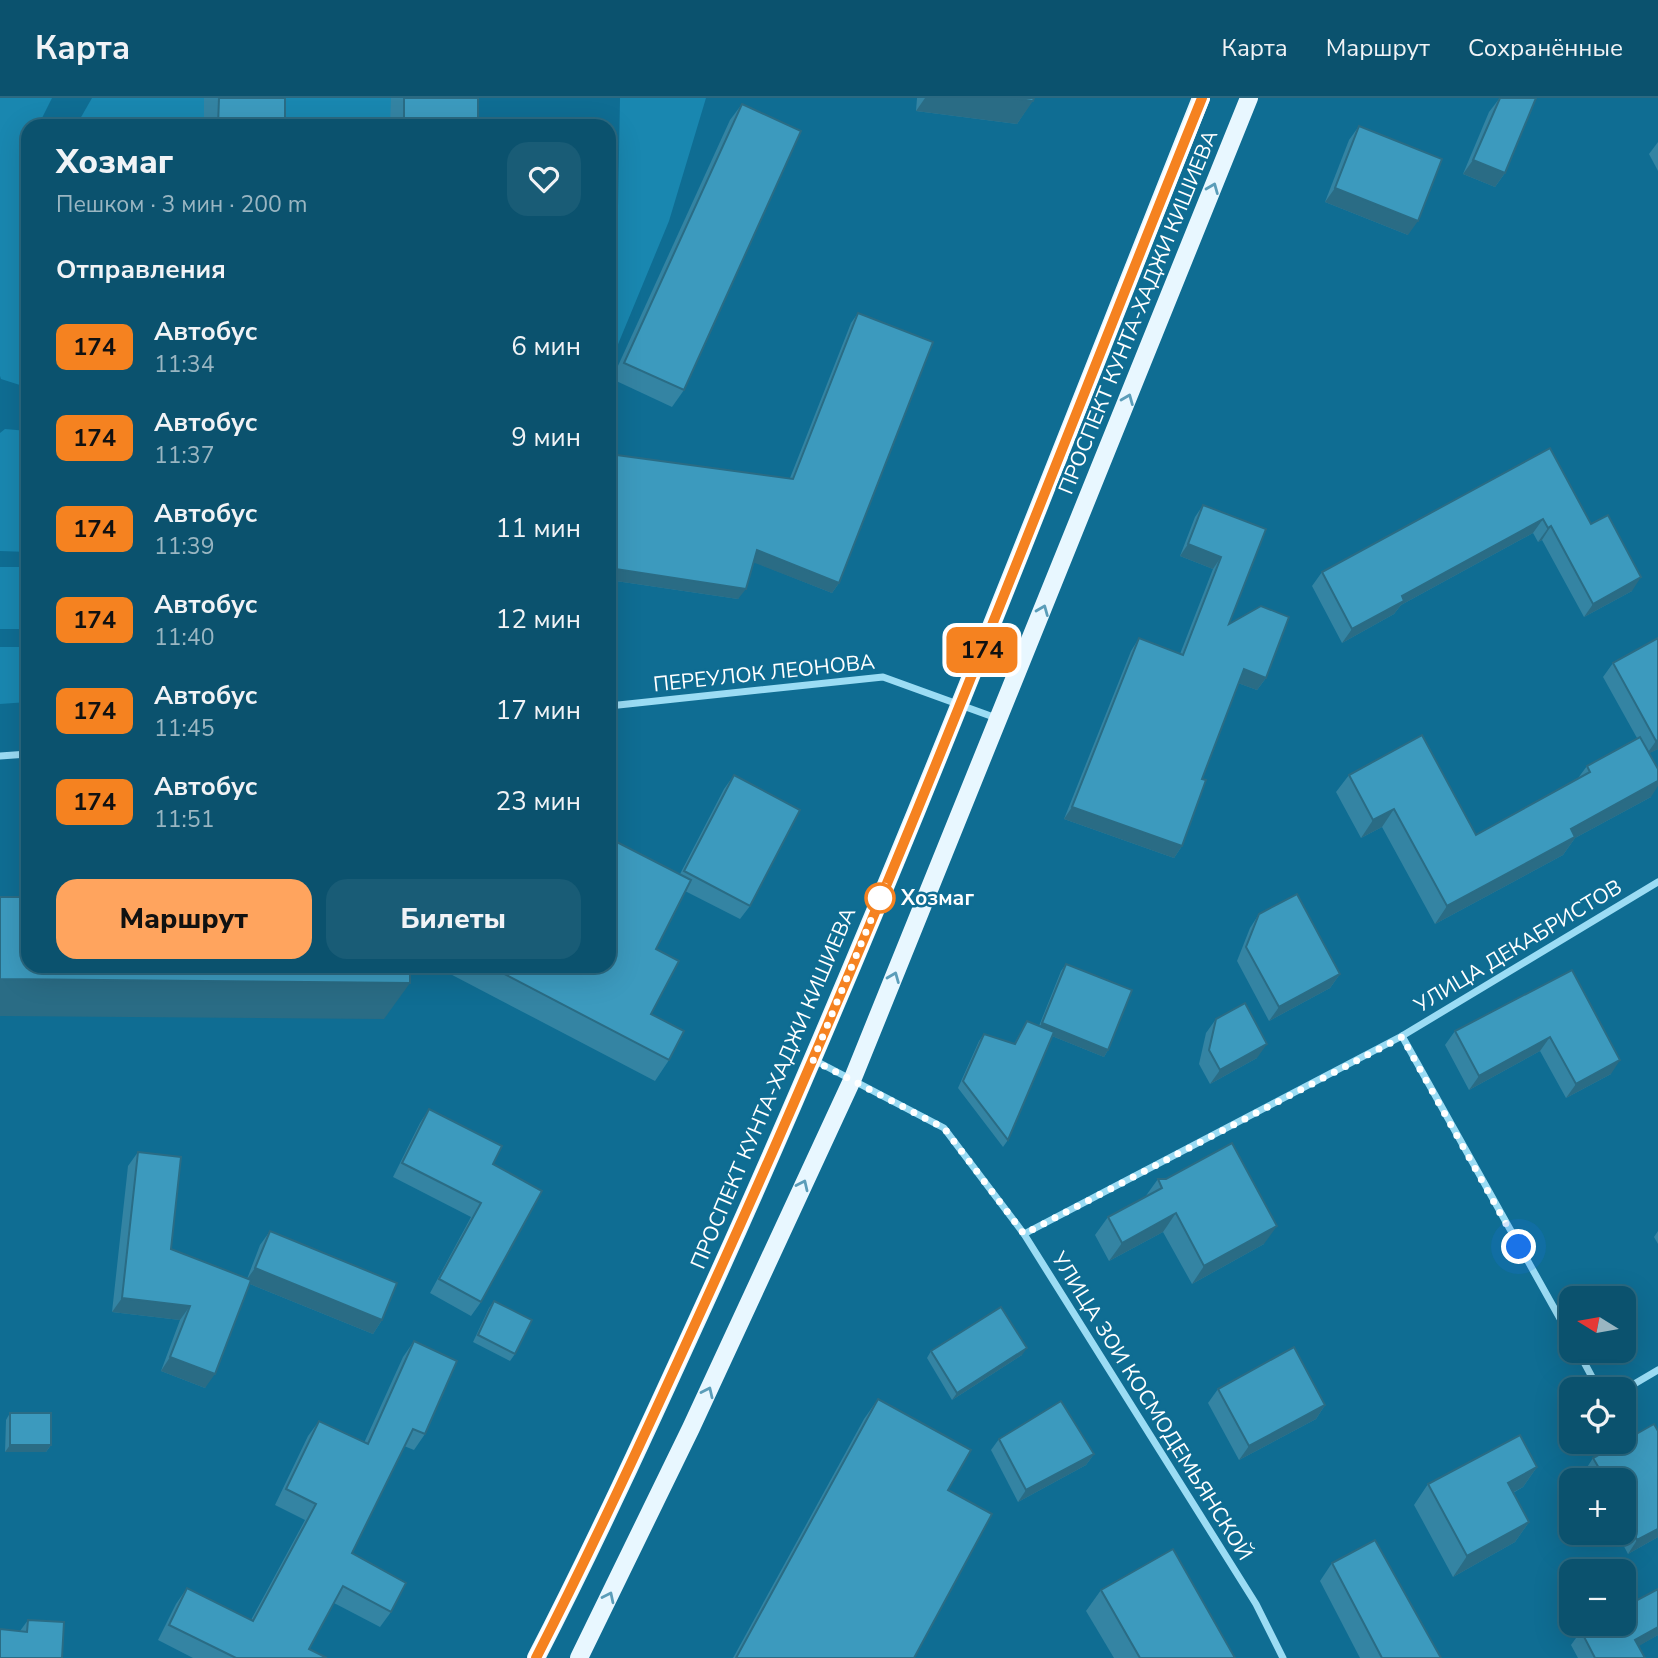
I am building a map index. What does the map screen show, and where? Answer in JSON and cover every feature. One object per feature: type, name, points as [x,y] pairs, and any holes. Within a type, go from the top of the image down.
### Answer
[{"type":"main road","name":"ПРОСПЕКТ КУНТА-ХАДЖИ КИШИЕВА","points":[[536,1658],[598,1538],[813,1060],[960,705],[1202,98]]},
{"type":"main road","name":"ПРОСПЕКТ КУНТА-ХАДЖИ КИШИЕВА","points":[[579,1658],[685,1440],[853,1079],[1249,98]]},
{"type":"street","name":"ПЕРЕУЛОК ЛЕОНОВА","points":[[616,705],[883,677],[999,719]]},
{"type":"street","points":[[0,756],[21,754]]},
{"type":"street","name":"УЛИЦА ДЕКАБРИСТОВ","points":[[1024,1234],[1402,1037],[1658,882]]},
{"type":"street","points":[[1402,1037],[1559,1317]]},
{"type":"street","name":"УЛИЦА ЗОИ КОСМОДЕМЬЯНСКОЙ","points":[[813,1060],[944,1128],[1024,1234],[1256,1604],[1283,1658]]},
{"type":"street","points":[[1636,1383],[1658,1370]]},
{"type":"shaded area","points":[[0,98],[52,98],[42,119],[21,119],[21,385],[1,379]]},
{"type":"shaded area","points":[[92,98],[204,98],[204,119],[80,119]]},
{"type":"shaded area","points":[[271,98],[464,98],[408,119],[271,119]]},
{"type":"shaded area","points":[[620,98],[706,98],[669,221],[616,349]]},
{"type":"shaded area","points":[[5,429],[21,430],[21,552],[0,551],[0,433]]},
{"type":"shaded area","points":[[0,567],[21,567],[21,629],[0,629]]},
{"type":"shaded area","points":[[0,647],[21,647],[21,702],[0,704]]},
{"type":"building","points":[[219,98],[285,98],[285,119],[218,119]]},
{"type":"building","points":[[404,98],[478,98],[478,119],[404,119]]},
{"type":"building","points":[[1012,98],[1034,98],[1033,101]]},
{"type":"building","points":[[1500,98],[1536,98],[1505,173],[1473,160]]},
{"type":"building","points":[[742,104],[801,131],[684,390],[624,363]]},
{"type":"building","points":[[1359,126],[1442,159],[1418,221],[1335,188]]},
{"type":"building","points":[[858,313],[933,342],[839,583],[757,550],[746,589],[616,569],[616,455],[793,479]]},
{"type":"building","points":[[1550,448],[1591,524],[1608,515],[1641,577],[1593,604],[1551,526],[1548,528],[1543,519],[1402,596],[1404,601],[1352,629],[1322,572]]},
{"type":"building","points":[[1203,505],[1266,529],[1229,624],[1261,606],[1289,617],[1266,678],[1244,669],[1202,779],[1206,780],[1182,846],[1072,807],[1139,638],[1183,655],[1221,557],[1188,544]]},
{"type":"building","points":[[1658,638],[1658,740],[1656,741],[1613,663]]},
{"type":"building","points":[[1422,735],[1476,835],[1590,772],[1587,766],[1640,737],[1658,769],[1658,781],[1571,829],[1575,837],[1447,906],[1394,809],[1373,820],[1349,775]]},
{"type":"building","points":[[734,775],[800,810],[750,906],[684,871]]},
{"type":"building","points":[[616,842],[691,880],[656,949],[679,961],[651,1014],[684,1031],[669,1060],[502,973],[616,973]]},
{"type":"building","points":[[1297,894],[1340,974],[1279,1007],[1246,947],[1259,914]]},
{"type":"building","points":[[0,897],[21,897],[21,973],[410,973],[410,983],[0,979]]},
{"type":"building","points":[[1066,964],[1132,990],[1108,1050],[1042,1023]]},
{"type":"building","points":[[1572,970],[1620,1060],[1576,1084],[1550,1037],[1479,1076],[1455,1031]]},
{"type":"building","points":[[1245,1003],[1267,1044],[1220,1070],[1209,1050],[1216,1019]]},
{"type":"building","points":[[1027,1021],[1054,1032],[1008,1140],[963,1081],[984,1034],[1015,1044]]},
{"type":"building","points":[[429,1109],[502,1146],[493,1164],[542,1191],[481,1302],[439,1279],[481,1203],[402,1163]]},
{"type":"building","points":[[1232,1143],[1277,1226],[1204,1266],[1176,1213],[1122,1243],[1108,1217],[1162,1188],[1158,1179],[1166,1179]]},
{"type":"building","points":[[138,1152],[181,1157],[171,1249],[251,1280],[215,1374],[170,1357],[190,1306],[122,1298]]},
{"type":"building","points":[[270,1231],[397,1283],[382,1320],[255,1268]]},
{"type":"building","points":[[494,1301],[532,1320],[515,1354],[478,1335]]},
{"type":"building","points":[[1001,1307],[1027,1348],[957,1393],[931,1351]]},
{"type":"building","points":[[414,1341],[457,1361],[425,1434],[413,1429],[352,1553],[406,1583],[391,1612],[343,1586],[309,1649],[327,1658],[236,1658],[169,1625],[187,1588],[253,1621],[316,1504],[286,1489],[319,1421],[368,1444]]},
{"type":"building","points":[[1294,1347],[1325,1405],[1249,1446],[1218,1389]]},
{"type":"building","points":[[878,1399],[971,1450],[948,1490],[992,1514],[914,1658],[736,1658]]},
{"type":"building","points":[[1061,1401],[1094,1454],[1026,1490],[999,1439]]},
{"type":"building","points":[[10,1413],[51,1413],[51,1445],[10,1445]]},
{"type":"building","points":[[1654,1424],[1658,1431],[1658,1529],[1637,1540],[1636,1468],[1599,1468],[1593,1458],[1600,1454],[1636,1454],[1636,1434]]},
{"type":"building","points":[[1520,1435],[1537,1467],[1508,1483],[1529,1522],[1467,1556],[1428,1484]]},
{"type":"building","points":[[1375,1540],[1441,1658],[1382,1658],[1332,1563]]},
{"type":"building","points":[[1173,1549],[1235,1658],[1140,1658],[1101,1590]]},
{"type":"building","points":[[1658,1589],[1658,1627],[1635,1640],[1645,1658],[1595,1658],[1584,1636],[1636,1636],[1636,1601]]},
{"type":"building","points":[[28,1620],[64,1622],[62,1658],[0,1658],[0,1629],[27,1632]]},
{"type":"bus line","name":"174","points":[[536,1658],[598,1538],[801,1091],[960,705],[1202,98]]},
{"type":"place","name":"Хозмаг","points":[[880,898]]},
{"type":"route","points":[[880,898],[885,886],[813,1060],[944,1128],[1024,1234],[1402,1037],[1519,1247]]}]
